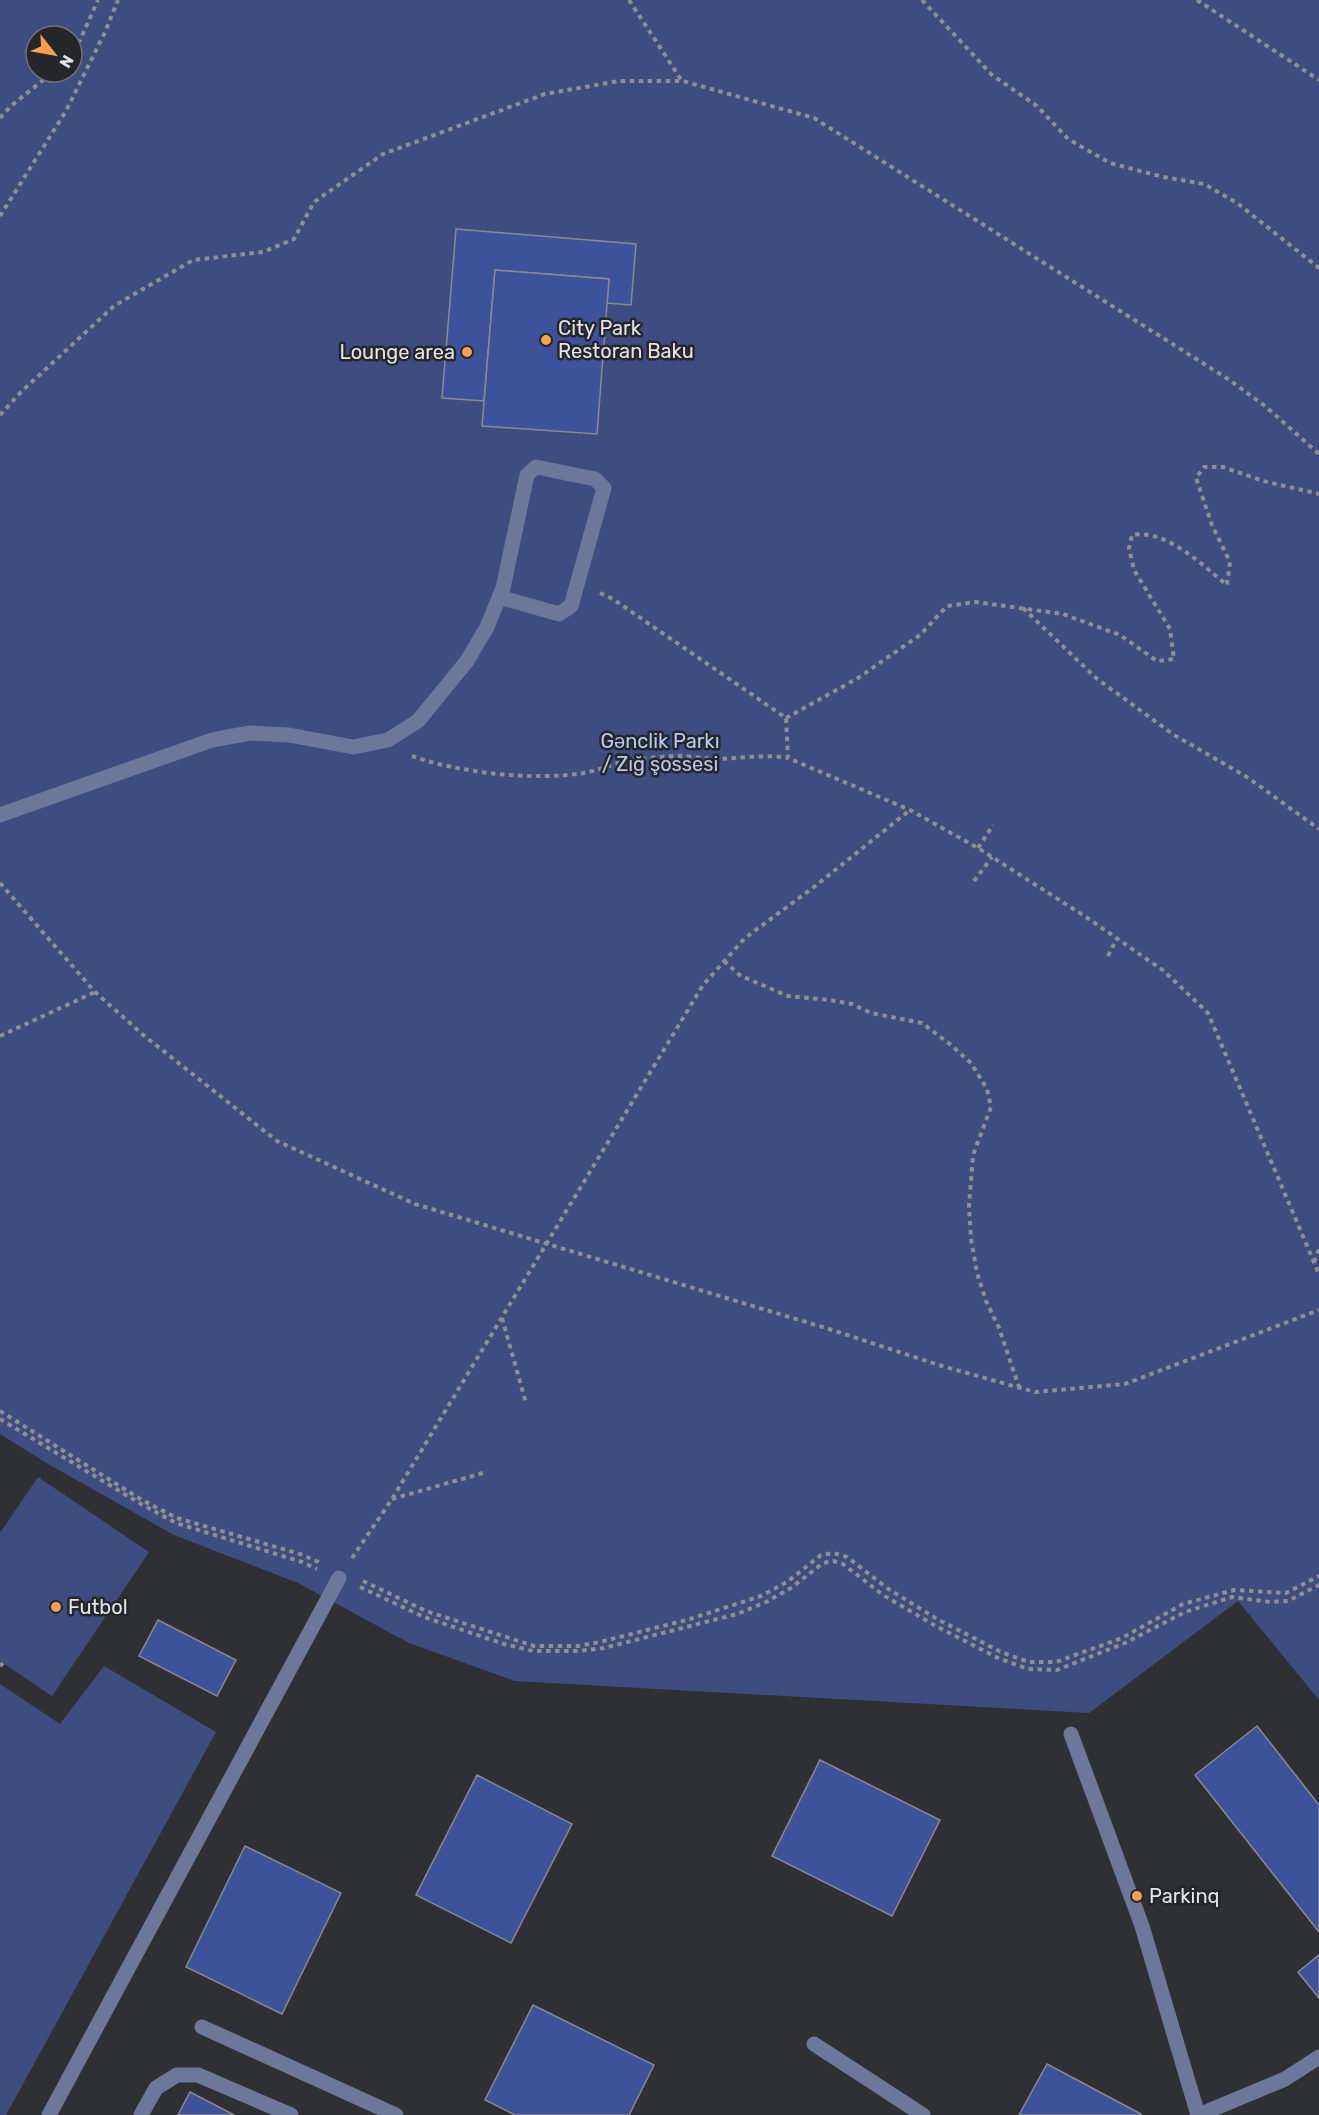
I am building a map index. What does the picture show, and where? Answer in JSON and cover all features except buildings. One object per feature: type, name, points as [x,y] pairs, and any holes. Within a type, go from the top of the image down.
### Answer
[{"type":"lane","points":[[0,815],[212,740],[250,733],[289,735],[353,747],[388,740],[418,721],[467,661],[487,627],[499,597],[527,475],[536,467],[595,479],[604,488],[571,606],[559,614],[499,597]]},
{"type":"lane","points":[[49,2115],[341,1575]]},
{"type":"lane","points":[[1071,1734],[1142,1926],[1198,2115],[1285,2079],[1319,2057]]},
{"type":"lane","points":[[202,2027],[396,2115]]},
{"type":"lane","points":[[814,2044],[922,2115]]},
{"type":"lane","points":[[141,2115],[156,2088],[177,2075],[198,2075],[291,2115]]},
{"type":"path","points":[[84,31],[98,0]]},
{"type":"path","points":[[0,216],[66,111],[105,32],[118,0]]},
{"type":"path","points":[[629,0],[683,81]]},
{"type":"path","points":[[922,0],[992,75],[1037,106],[1068,139],[1110,163],[1163,177],[1204,184],[1237,203],[1319,268]]},
{"type":"path","points":[[1197,0],[1319,80]]},
{"type":"path","points":[[0,415],[21,392],[114,306],[193,260],[263,252],[294,238],[314,202],[383,154],[545,94],[618,81],[683,81],[814,118],[1228,379],[1265,406],[1319,454]]},
{"type":"path","points":[[0,118],[39,84]]},
{"type":"path","points":[[786,718],[858,678],[920,635],[947,606],[976,602],[1063,614],[1120,635],[1157,661],[1174,659],[1170,629],[1134,570],[1129,548],[1132,535],[1145,533],[1182,548],[1227,585],[1230,562],[1212,525],[1196,478],[1204,467],[1223,467],[1263,481],[1319,494]]},
{"type":"path","points":[[577,583],[613,599],[786,718]]},
{"type":"path","points":[[1023,607],[1096,678],[1174,735],[1247,777],[1319,829]]},
{"type":"path","points":[[786,718],[788,758]]},
{"type":"path","points":[[388,740],[405,753],[433,763],[523,775],[551,776],[585,772],[630,760],[679,756],[716,759],[776,756],[788,758],[910,810],[978,848],[1164,971],[1208,1013],[1319,1274]]},
{"type":"path","points":[[341,1575],[392,1499],[702,985],[746,938],[910,810]]},
{"type":"path","points":[[978,848],[993,825]]},
{"type":"path","points":[[974,881],[992,857]]},
{"type":"path","points":[[0,883],[95,992],[142,1034],[276,1141],[415,1204],[829,1329],[942,1366],[1035,1392],[1125,1384],[1319,1310]]},
{"type":"path","points":[[1108,956],[1117,938]]},
{"type":"path","points":[[724,961],[741,976],[788,996],[852,1004],[871,1013],[922,1023],[971,1063],[987,1089],[991,1107],[974,1155],[969,1206],[971,1239],[986,1301],[999,1328],[1020,1388]]},
{"type":"path","points":[[0,1036],[95,992]]},
{"type":"path","points":[[1314,1262],[1319,1249]]},
{"type":"path","points":[[502,1318],[526,1403]]},
{"type":"path","points":[[0,1412],[122,1488],[177,1518],[300,1554],[424,1617],[504,1644],[533,1651],[579,1651],[604,1648],[737,1614],[791,1588],[823,1563],[833,1562],[843,1564],[883,1594],[934,1625],[998,1658],[1028,1669],[1057,1670],[1125,1643],[1185,1612],[1232,1597],[1270,1602],[1288,1601],[1319,1585]]},
{"type":"path","points":[[0,1419],[176,1523],[341,1575],[426,1611],[534,1646],[578,1646],[600,1642],[737,1605],[761,1596],[787,1582],[821,1556],[833,1553],[847,1557],[887,1588],[937,1619],[1001,1652],[1029,1662],[1056,1662],[1122,1638],[1183,1604],[1234,1590],[1286,1593],[1319,1576]]},
{"type":"path","points":[[392,1499],[483,1473]]},
{"type":"green space","name":"Gənclik Parkı / Zığ şossesi","points":[[0,0],[1319,0],[1319,1700],[1238,1601],[1089,1713],[515,1681],[409,1643],[298,1583],[174,1535],[48,1464],[0,1434]]},
{"type":"green space","name":"Futbol","points":[[38,1477],[149,1552],[52,1696],[0,1661],[0,1533]]},
{"type":"green space","points":[[104,1666],[216,1732],[6,2115],[0,2115],[0,1684],[60,1724]]},
{"type":"place","name":"City Park Restoran Baku","points":[[546,340]]},
{"type":"place","name":"Lounge area","points":[[467,352]]},
{"type":"place","name":"Futbol","points":[[56,1607]]},
{"type":"place","name":"Parkinq","points":[[1137,1896]]}]
